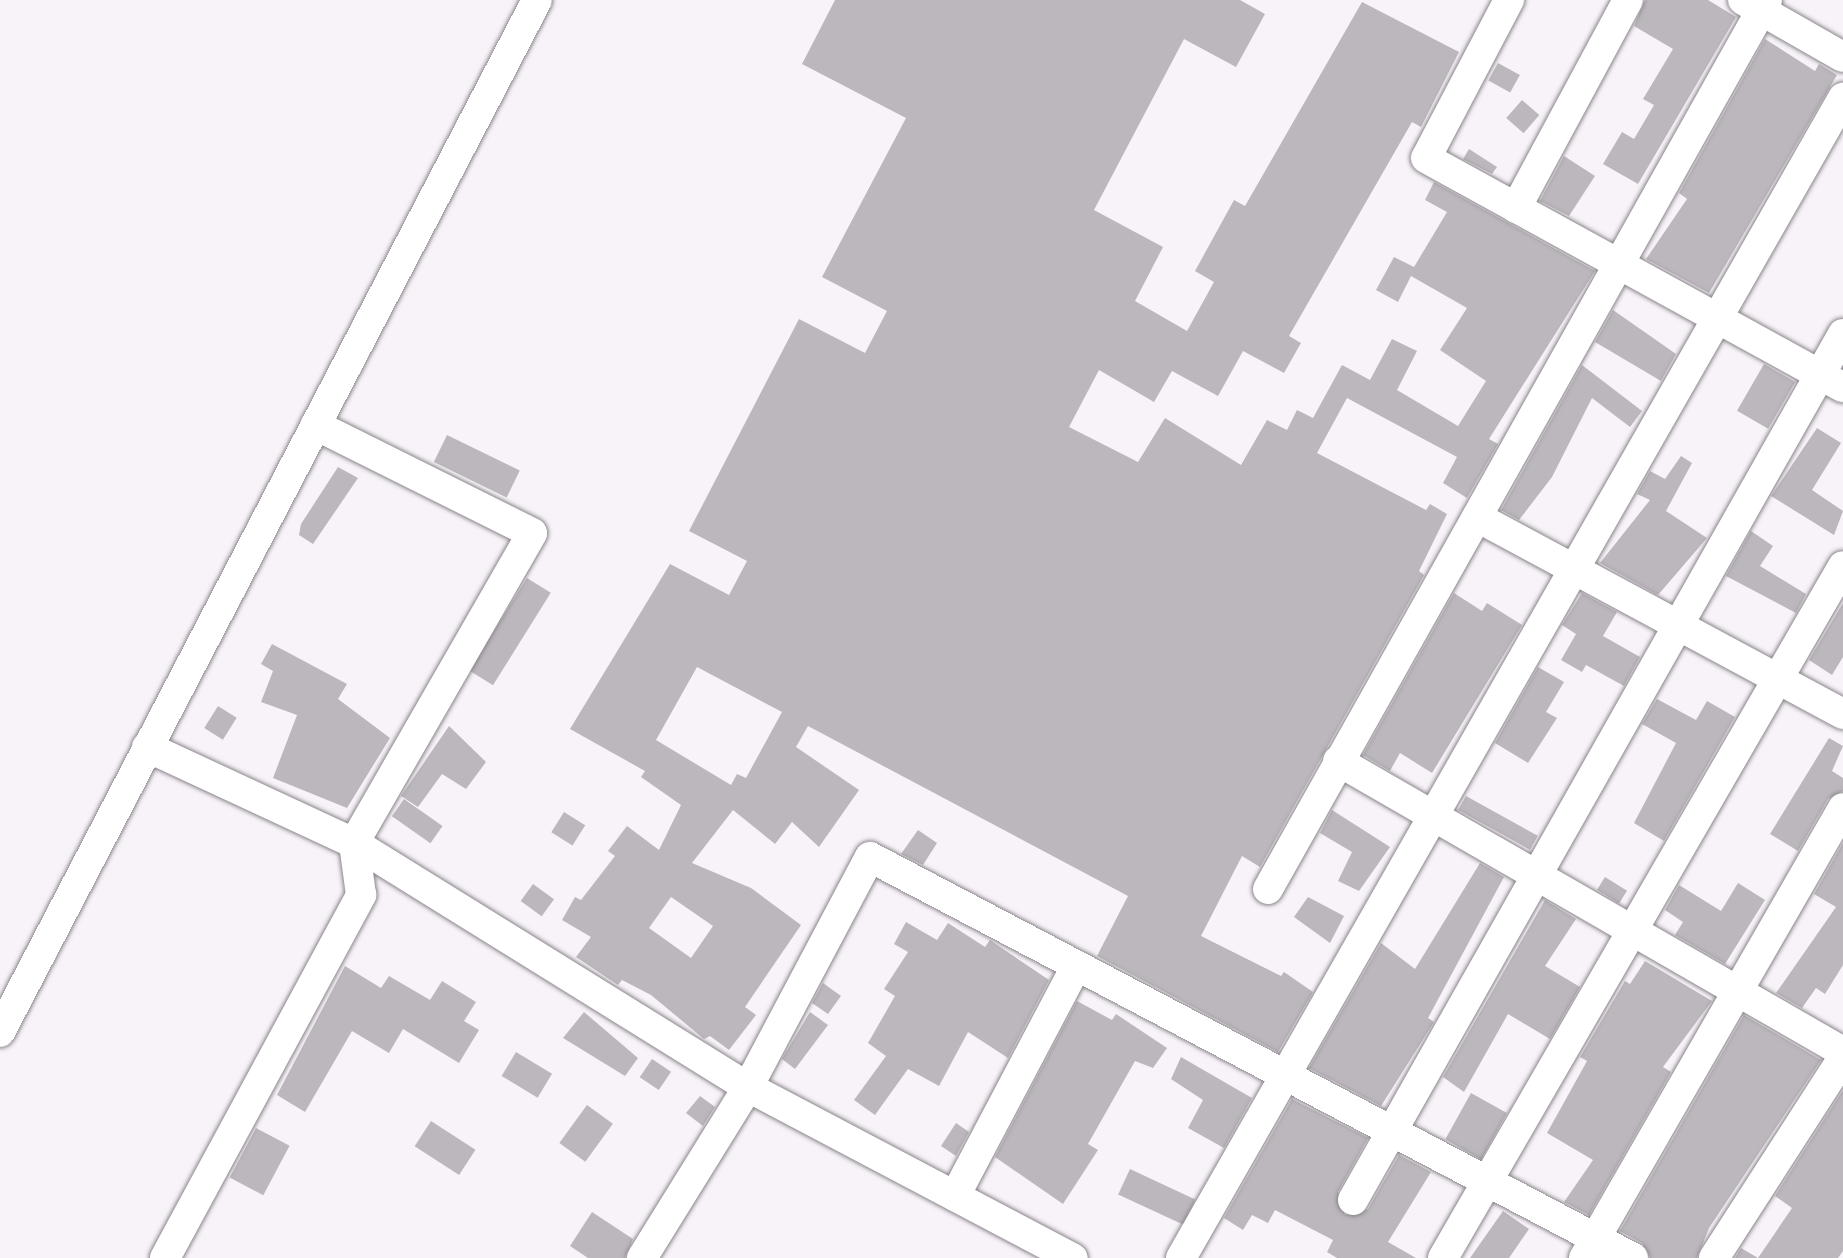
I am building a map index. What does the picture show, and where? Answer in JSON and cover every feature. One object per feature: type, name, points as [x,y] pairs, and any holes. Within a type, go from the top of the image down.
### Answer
[{"type":"street","points":[[0,1032],[537,0]]},
{"type":"street","points":[[1509,0],[1426,158],[1832,381]]},
{"type":"street","points":[[1516,208],[1628,0]]},
{"type":"street","points":[[1268,889],[1477,517],[1757,3],[1843,57]]},
{"type":"street","points":[[1181,1258],[1285,1073],[1578,570],[1843,98]]},
{"type":"street","points":[[1353,1200],[1537,873],[1682,625],[1832,381],[1843,334]]},
{"type":"street","points":[[164,1258],[361,895],[354,843],[532,533],[315,425]]},
{"type":"street","points":[[1477,517],[1780,677],[1843,714]]},
{"type":"street","points":[[1443,1258],[1637,932],[1843,566]]},
{"type":"street","points":[[147,747],[354,843],[748,1087],[1073,1258]]},
{"type":"street","points":[[1338,761],[1437,814],[1843,1052]]},
{"type":"street","points":[[1590,1248],[1742,992],[1843,808]]},
{"type":"street","points":[[642,1258],[748,1087],[870,857],[1075,968],[1285,1073],[1489,1180],[1590,1248],[1633,1258]]},
{"type":"street","points":[[955,1196],[1075,968]]},
{"type":"street","points":[[1714,1258],[1843,1058]]},
{"type":"building","points":[[835,0],[1240,0],[1265,14],[1236,67],[1184,39],[1094,210],[1163,247],[1135,301],[1187,331],[1214,282],[1195,271],[1234,200],[1245,206],[1362,2],[1459,52],[1421,127],[1412,122],[1289,336],[1301,343],[1284,373],[1243,351],[1218,396],[1172,371],[1154,402],[1099,370],[1069,427],[1138,462],[1165,418],[1241,465],[1267,420],[1287,430],[1297,410],[1313,418],[1342,365],[1370,380],[1392,339],[1417,351],[1397,390],[1458,426],[1486,381],[1440,350],[1467,308],[1411,276],[1398,302],[1376,290],[1394,257],[1414,267],[1447,212],[1425,200],[1434,182],[1595,271],[1489,439],[1498,444],[1467,498],[1443,483],[1457,457],[1347,398],[1317,453],[1426,510],[1430,504],[1447,514],[1419,571],[1424,575],[1260,867],[1242,856],[1201,936],[1281,976],[1284,972],[1313,992],[1278,1052],[1097,956],[1128,896],[808,726],[796,747],[859,790],[819,847],[792,822],[775,844],[733,810],[692,863],[751,888],[801,925],[745,1007],[756,1015],[729,1050],[710,1036],[704,1039],[651,995],[622,980],[618,985],[576,957],[591,937],[562,920],[575,897],[581,900],[615,856],[608,851],[627,826],[659,850],[681,805],[641,777],[645,771],[570,729],[670,564],[729,595],[747,561],[689,531],[799,319],[865,353],[887,311],[822,277],[906,118],[802,64]],"holes":[[[697,667],[782,712],[746,778],[737,774],[731,785],[656,740]],[[671,897],[713,926],[691,958],[649,928]]]},
{"type":"building","points":[[1645,0],[1708,0],[1736,17],[1638,184],[1603,164],[1622,132],[1634,139],[1654,105],[1643,99],[1673,49],[1634,26]]},
{"type":"building","points":[[1765,39],[1815,71],[1819,64],[1837,75],[1709,293],[1646,259],[1687,199],[1679,193]]},
{"type":"building","points":[[1498,63],[1520,75],[1510,93],[1488,80]]},
{"type":"building","points":[[1522,100],[1539,115],[1524,133],[1506,118]]},
{"type":"building","points":[[1469,149],[1497,167],[1492,174],[1463,159]]},
{"type":"building","points":[[1564,156],[1595,176],[1569,216],[1540,201]]},
{"type":"building","points":[[1613,310],[1676,354],[1661,381],[1595,342]]},
{"type":"building","points":[[1764,364],[1795,382],[1768,429],[1737,411]]},
{"type":"building","points":[[1582,365],[1642,411],[1630,427],[1592,398],[1552,477],[1519,520],[1501,510]]},
{"type":"building","points":[[1817,428],[1841,443],[1812,490],[1843,511],[1834,535],[1771,496]]},
{"type":"building","points":[[447,435],[520,471],[507,497],[434,462]]},
{"type":"building","points":[[1681,456],[1692,463],[1666,511],[1707,538],[1658,595],[1600,563],[1650,500],[1637,494],[1650,471],[1665,479]]},
{"type":"building","points":[[338,467],[358,478],[313,544],[299,535],[301,524]]},
{"type":"building","points":[[1751,531],[1773,546],[1760,566],[1806,594],[1796,613],[1726,576]]},
{"type":"building","points":[[527,578],[551,593],[493,685],[469,670]]},
{"type":"building","points":[[1454,593],[1482,611],[1487,603],[1522,625],[1432,773],[1400,753],[1390,771],[1363,755]]},
{"type":"building","points":[[1582,593],[1617,612],[1603,636],[1640,657],[1624,686],[1586,665],[1582,672],[1561,660],[1576,634],[1562,625]]},
{"type":"building","points":[[1843,603],[1843,657],[1832,675],[1809,660]]},
{"type":"building","points":[[272,644],[347,684],[338,699],[390,738],[347,808],[273,778],[297,715],[261,702],[273,671],[261,664]]},
{"type":"building","points":[[1538,667],[1564,682],[1546,712],[1557,718],[1528,763],[1495,743]]},
{"type":"building","points":[[1657,699],[1696,720],[1707,701],[1735,717],[1664,841],[1634,823],[1676,743],[1642,724]]},
{"type":"building","points":[[218,706],[237,718],[223,740],[204,728]]},
{"type":"building","points":[[449,726],[486,762],[466,789],[442,774],[418,807],[401,796]]},
{"type":"building","points":[[1829,738],[1843,746],[1832,771],[1843,778],[1843,791],[1828,799],[1798,851],[1770,834]]},
{"type":"building","points":[[1466,796],[1538,836],[1530,850],[1458,810]]},
{"type":"building","points":[[404,799],[443,826],[430,843],[392,816]]},
{"type":"building","points":[[1332,810],[1390,847],[1359,891],[1338,881],[1352,852],[1320,833]]},
{"type":"building","points":[[564,812],[585,825],[572,846],[551,832]]},
{"type":"building","points":[[918,830],[937,843],[923,865],[901,854]]},
{"type":"building","points":[[1843,843],[1843,965],[1825,994],[1816,988],[1802,1008],[1776,993],[1836,907],[1814,894]]},
{"type":"building","points":[[1480,863],[1504,877],[1428,1018],[1434,1022],[1381,1106],[1309,1068],[1381,943],[1415,969]]},
{"type":"building","points":[[1605,877],[1627,891],[1619,903],[1597,890]]},
{"type":"building","points":[[1738,883],[1765,900],[1725,964],[1675,935],[1683,922],[1665,910],[1679,885],[1721,911]]},
{"type":"building","points":[[533,884],[554,899],[542,916],[521,901]]},
{"type":"building","points":[[1308,897],[1344,916],[1330,943],[1294,917]]},
{"type":"building","points":[[1545,900],[1576,919],[1545,966],[1580,987],[1550,1039],[1508,1014],[1464,1092],[1443,1077]]},
{"type":"building","points":[[906,922],[937,940],[948,923],[985,947],[990,940],[1049,980],[1008,1058],[968,1032],[939,1086],[908,1069],[875,1115],[854,1100],[886,1056],[868,1043],[895,996],[884,989],[908,952],[894,944]]},
{"type":"building","points":[[1645,961],[1712,1001],[1663,1067],[1671,1072],[1589,1215],[1564,1202],[1593,1160],[1547,1133],[1587,1061],[1580,1057],[1625,981],[1630,984]]},
{"type":"building","points":[[345,966],[381,988],[389,976],[430,1000],[442,981],[476,1002],[464,1021],[479,1030],[459,1063],[403,1029],[389,1053],[352,1031],[305,1112],[277,1095]]},
{"type":"building","points":[[823,983],[841,996],[828,1014],[812,1003]]},
{"type":"building","points":[[1077,1001],[1112,1020],[1116,1014],[1167,1048],[1153,1068],[1135,1061],[1088,1144],[1098,1150],[1063,1204],[995,1157]]},
{"type":"building","points":[[584,1012],[638,1058],[625,1076],[563,1038]]},
{"type":"building","points":[[810,1012],[828,1025],[795,1069],[782,1059]]},
{"type":"building","points":[[1744,1015],[1821,1060],[1709,1228],[1697,1258],[1650,1258],[1642,1243],[1620,1231]]},
{"type":"building","points":[[516,1052],[552,1074],[538,1098],[502,1076]]},
{"type":"building","points":[[1181,1057],[1252,1098],[1224,1148],[1188,1128],[1203,1100],[1171,1079]]},
{"type":"building","points":[[652,1059],[671,1072],[659,1090],[640,1077]]},
{"type":"building","points":[[1843,1090],[1843,1251],[1838,1258],[1758,1258],[1792,1208],[1775,1196]]},
{"type":"building","points":[[1471,1093],[1507,1113],[1481,1159],[1445,1139]]},
{"type":"building","points":[[700,1096],[715,1107],[703,1126],[686,1113]]},
{"type":"building","points":[[1292,1099],[1368,1138],[1338,1192],[1345,1215],[1368,1209],[1399,1155],[1431,1172],[1388,1242],[1416,1258],[1337,1258],[1327,1252],[1333,1240],[1275,1210],[1268,1223],[1252,1215],[1243,1230],[1224,1218]]},
{"type":"building","points":[[587,1105],[613,1124],[585,1162],[559,1143]]},
{"type":"building","points":[[431,1121],[475,1150],[459,1175],[415,1146]]},
{"type":"building","points":[[956,1123],[969,1132],[956,1156],[941,1146]]},
{"type":"building","points":[[256,1128],[290,1146],[263,1195],[230,1177]]},
{"type":"building","points":[[1130,1169],[1195,1199],[1183,1225],[1118,1194]]},
{"type":"building","points":[[1503,1211],[1529,1229],[1509,1258],[1470,1258]]},
{"type":"building","points":[[592,1212],[633,1239],[625,1258],[588,1258],[570,1246]]},
{"type":"building","points":[[1741,1248],[1758,1258],[1735,1258]]}]
